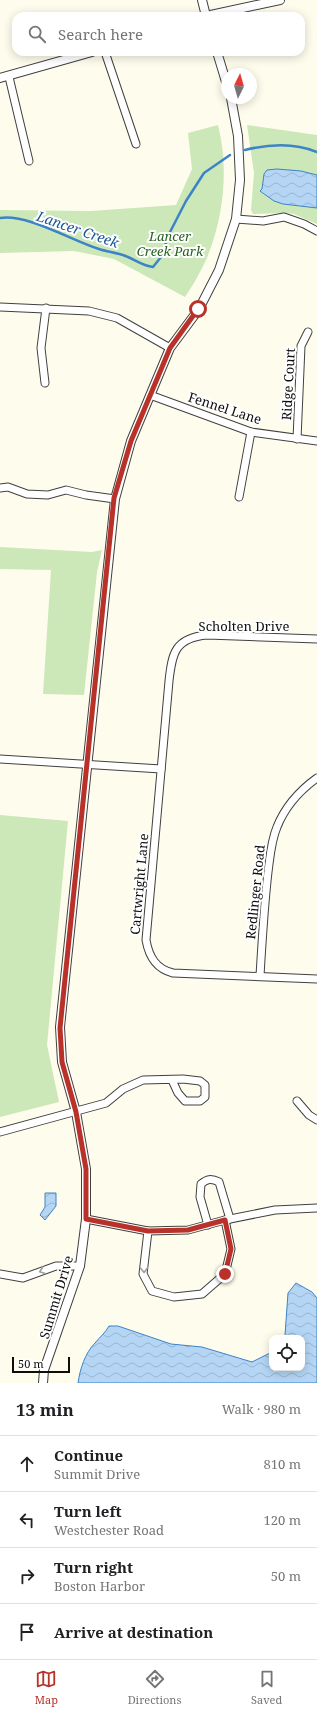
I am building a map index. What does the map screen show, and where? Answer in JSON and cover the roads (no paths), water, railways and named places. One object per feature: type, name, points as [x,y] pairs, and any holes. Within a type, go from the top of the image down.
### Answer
[{"type":"street","points":[[202,0],[205,12]]},
{"type":"street","points":[[224,12],[280,0]]},
{"type":"street","points":[[0,78],[78,56]]},
{"type":"street","points":[[106,56],[136,144]]},
{"type":"street","points":[[218,56],[222,68]]},
{"type":"street","points":[[9,76],[29,161]]},
{"type":"street","name":"Summit Drive","points":[[43,1383],[44,1370],[80,1266],[86,1219],[86,1169],[76,1112],[62,1062],[60,1028],[114,498],[131,441],[170,348],[198,309],[219,270],[236,219],[240,180],[238,136],[232,104]]},
{"type":"street","points":[[236,219],[263,220],[284,217],[304,224],[317,231]]},
{"type":"street","points":[[0,307],[89,311],[117,318],[170,348]]},
{"type":"street","points":[[45,383],[41,348],[46,308]]},
{"type":"street","name":"Ridge Court","points":[[297,438],[301,346],[308,332]]},
{"type":"street","name":"Fennel Lane","points":[[150,395],[251,432],[317,441]]},
{"type":"street","points":[[239,497],[251,432]]},
{"type":"street","points":[[0,488],[8,487],[27,494],[48,495],[66,490],[86,495],[114,498]]},
{"type":"street","name":"Scholten Drive","points":[[161,769],[172,659],[179,644],[192,637],[207,635],[317,639]]},
{"type":"street","points":[[0,758],[161,769]]},
{"type":"street","name":"Cartwright Lane","points":[[161,769],[146,940],[151,956],[160,968],[173,973],[317,979]]},
{"type":"street","name":"Redlinger Road","points":[[260,976],[270,850],[276,828],[287,808],[301,791],[317,778]]},
{"type":"street","points":[[0,1132],[106,1103],[123,1089],[143,1080],[172,1080],[200,1080],[205,1085],[205,1097],[200,1101],[185,1101],[178,1093],[172,1080]]},
{"type":"street","points":[[297,1101],[309,1115],[317,1120]]},
{"type":"street","points":[[148,1231],[143,1274],[152,1291],[174,1297],[202,1294],[225,1274],[231,1249],[228,1220],[219,1182],[212,1179],[206,1179],[201,1184],[200,1197],[208,1225]]},
{"type":"street","points":[[86,1219],[148,1231],[188,1230],[275,1210],[317,1208]]},
{"type":"street","points":[[0,1274],[23,1278],[56,1266],[80,1266]]},
{"type":"water","points":[[277,169],[301,171],[317,175],[317,208],[283,204],[274,201],[260,191],[262,189],[264,174],[267,170]]},
{"type":"water","points":[[45,1193],[56,1193],[56,1206],[45,1220],[40,1215],[45,1207]]},
{"type":"water","points":[[296,1283],[312,1292],[317,1298],[317,1383],[78,1383],[80,1372],[86,1356],[91,1347],[109,1326],[118,1326],[171,1344],[202,1347],[252,1362],[269,1354],[269,1371],[305,1371],[305,1335],[285,1335],[288,1293]]},
{"type":"waterway","name":"Lancer Creek","points":[[245,150],[263,146],[290,145],[317,152]]},
{"type":"waterway","name":"Lancer Creek","points":[[0,218],[24,220],[88,245],[125,256],[153,267],[161,257],[169,234],[186,201],[204,173],[230,155]]},
{"type":"park label","name":"Lancer Creek Park","points":[[170,244]]}]
